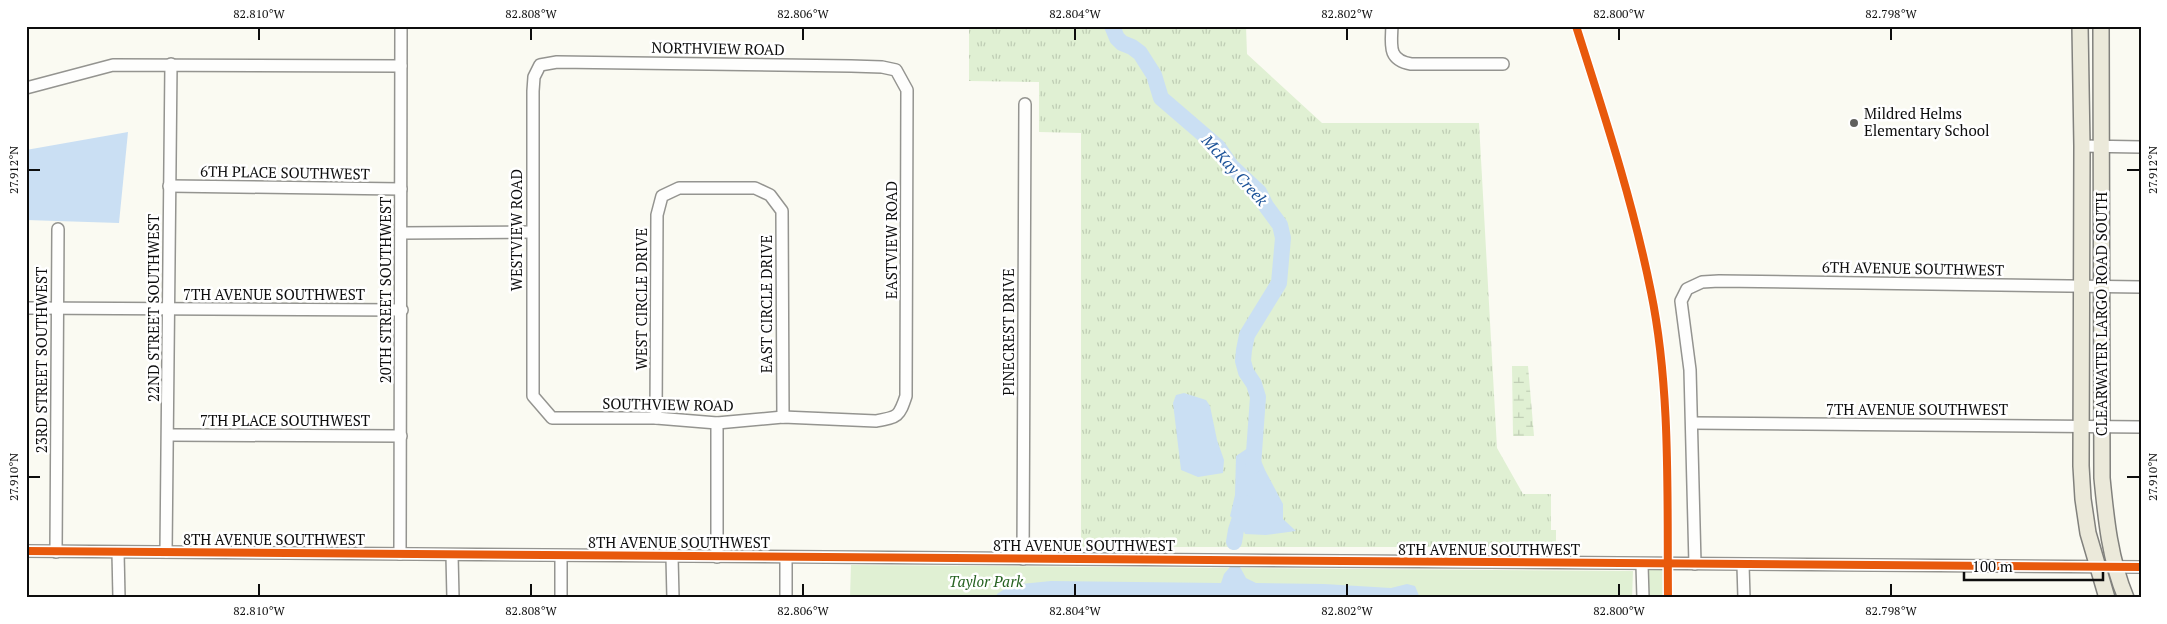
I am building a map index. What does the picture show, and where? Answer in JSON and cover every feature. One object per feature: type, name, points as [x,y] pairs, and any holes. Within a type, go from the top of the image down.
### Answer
[{"type":"main road","name":"CLEARWATER LARGO ROAD SOUTH","points":[[2080,26],[2082,146],[2081,427],[2083,498],[2088,533],[2107,598]]},
{"type":"main road","name":"CLEARWATER LARGO ROAD SOUTH","points":[[2101,26],[2102,478],[2106,522],[2115,567],[2126,598]]},
{"type":"street","name":"20TH STREET SOUTHWEST","points":[[400,554],[402,310],[401,26]]},
{"type":"street","points":[[1392,26],[1391,47],[1397,60],[1411,64],[1502,64]]},
{"type":"street","name":"NORTHVIEW ROAD","points":[[540,65],[557,62],[587,62],[882,67],[896,70]]},
{"type":"street","name":"22ND STREET SOUTHWEST","points":[[166,552],[169,436],[168,186],[171,64]]},
{"type":"street","points":[[26,88],[113,65],[401,66]]},
{"type":"street","name":"WESTVIEW ROAD","points":[[533,396],[533,91],[534,77],[540,65]]},
{"type":"street","name":"EASTVIEW ROAD","points":[[896,70],[907,90],[906,396],[900,412]]},
{"type":"street","name":"PINECREST DRIVE","points":[[1023,560],[1025,104]]},
{"type":"street","points":[[2082,146],[2141,147]]},
{"type":"street","name":"6TH PLACE SOUTHWEST","points":[[168,186],[401,189]]},
{"type":"street","name":"EAST CIRCLE DRIVE","points":[[674,190],[755,188],[770,195],[782,211],[782,417]]},
{"type":"street","name":"WEST CIRCLE DRIVE","points":[[656,418],[657,215],[662,196],[674,190]]},
{"type":"street","name":"23RD STREET SOUTHWEST","points":[[56,552],[58,230]]},
{"type":"street","points":[[402,233],[532,232]]},
{"type":"street","name":"6TH AVENUE SOUTHWEST","points":[[1692,423],[1690,370],[1681,301],[1687,289],[1702,282],[2141,287]]},
{"type":"street","name":"7TH AVENUE SOUTHWEST","points":[[26,308],[402,310]]},
{"type":"street","name":"SOUTHVIEW ROAD","points":[[533,396],[552,418],[656,418],[717,424],[782,417],[876,421],[891,418],[900,412]]},
{"type":"street","points":[[1692,423],[1695,564]]},
{"type":"street","name":"7TH AVENUE SOUTHWEST","points":[[1692,423],[2141,427]]},
{"type":"street","points":[[717,424],[717,557]]},
{"type":"street","name":"7TH PLACE SOUTHWEST","points":[[169,436],[401,436]]},
{"type":"street","name":"8TH AVENUE SOUTHWEST","points":[[26,551],[2141,567]]},
{"type":"street","points":[[118,552],[119,598]]},
{"type":"street","points":[[452,555],[453,598]]},
{"type":"street","points":[[561,556],[561,598]]},
{"type":"street","points":[[672,557],[673,598]]},
{"type":"street","points":[[786,558],[786,598]]},
{"type":"street","points":[[1642,564],[1643,598]]},
{"type":"street","points":[[1744,565],[1744,598]]},
{"type":"green space","points":[[969,26],[1246,26],[1247,54],[1322,123],[1479,123],[1497,448],[1523,494],[1551,494],[1551,530],[1556,530],[1556,547],[1081,547],[1081,133],[1039,132],[1039,82],[969,81]]},
{"type":"green space","points":[[1512,366],[1528,366],[1534,436],[1513,436]]},
{"type":"green space","name":"Taylor Park","points":[[851,565],[1633,571],[1632,598],[850,598]]},
{"type":"green space","points":[[1647,570],[1663,570],[1663,598],[1648,598]]},
{"type":"water","points":[[128,132],[119,223],[26,220],[26,150]]},
{"type":"water","points":[[1184,393],[1206,400],[1210,406],[1217,440],[1224,460],[1223,473],[1198,477],[1181,470],[1173,403],[1176,395]]},
{"type":"water","points":[[1254,444],[1283,504],[1283,519],[1296,531],[1266,535],[1245,534],[1242,527],[1230,516],[1235,495],[1236,456]]},
{"type":"water","points":[[1230,567],[1240,567],[1246,578],[1256,583],[1324,584],[1391,588],[1407,584],[1415,586],[1420,598],[996,598],[997,594],[1011,585],[1051,581],[1221,583],[1224,574]]},
{"type":"waterway","name":"McKay Creek","points":[[1112,26],[1117,38],[1122,43],[1140,53],[1154,75],[1161,98],[1218,147],[1231,166],[1259,192],[1266,206],[1280,225],[1283,238],[1279,283],[1247,335],[1244,350],[1243,361],[1246,372],[1254,384],[1258,397],[1253,466]]},
{"type":"waterway","name":"McKay Creek","points":[[1234,542],[1245,503]]},
{"type":"cycle path","points":[[1576,26],[1627,191],[1644,258],[1657,329],[1662,367],[1667,444],[1668,598]]},
{"type":"cycle path","points":[[26,551],[2141,567]]},
{"type":"place","name":"Mildred Helms Elementary School","points":[[1854,123]]}]
